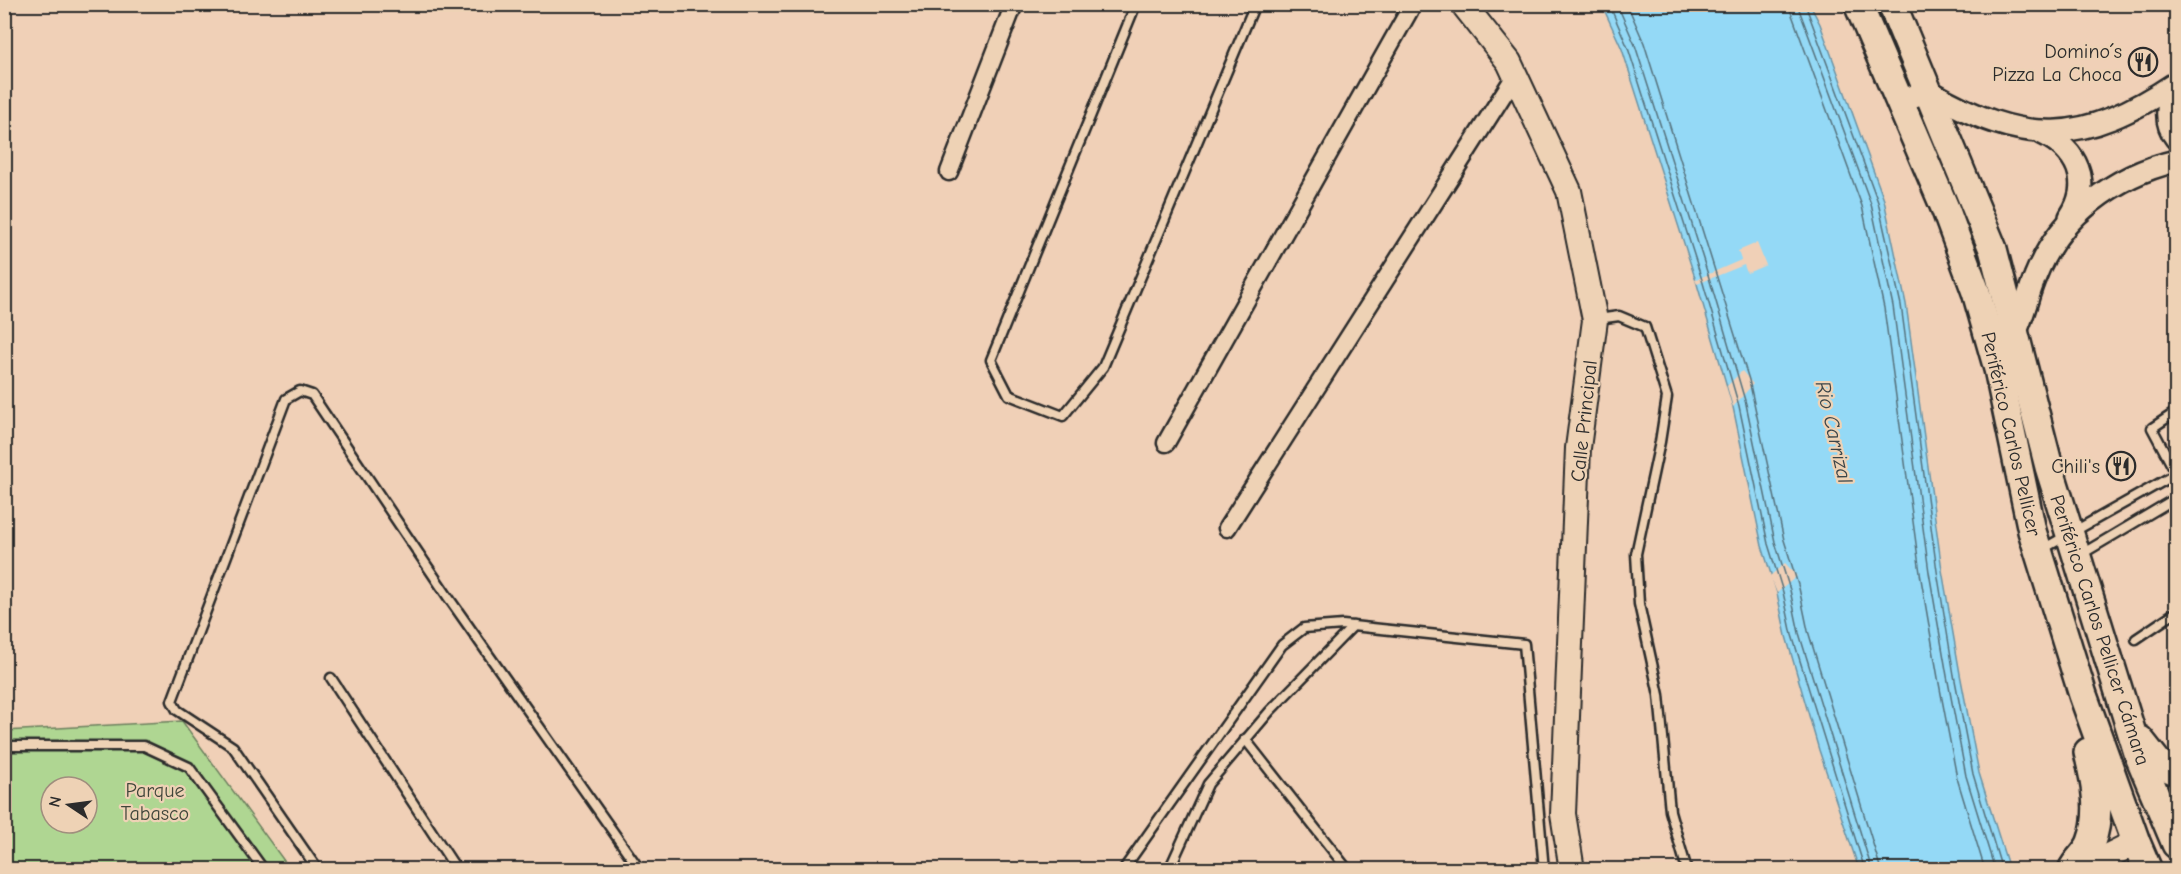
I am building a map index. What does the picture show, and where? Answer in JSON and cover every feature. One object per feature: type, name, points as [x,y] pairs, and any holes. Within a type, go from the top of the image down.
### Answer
[{"type":"main road","name":"Calle Principal","points":[[1463,4],[1509,62],[1569,191],[1595,320],[1578,448],[1563,814],[1572,870]]},
{"type":"main road","name":"Periférico Carlos Pellicer","points":[[1858,4],[1945,208],[2003,336],[2023,494],[2038,552],[2083,695],[2148,870]]},
{"type":"main road","name":"Periférico Carlos Pellicer Cámara","points":[[1892,4],[1989,238],[2003,336],[2049,467],[2139,756],[2174,829]]},
{"type":"main road","points":[[2058,616],[2094,776],[2096,800],[2097,819],[2091,841],[2072,870]]},
{"type":"main road","points":[[2126,711],[2149,755],[2164,768],[2176,771]]},
{"type":"main road","points":[[2080,870],[2136,842],[2174,829]]},
{"type":"street","points":[[949,172],[1014,4]]},
{"type":"street","points":[[1166,442],[1413,4]]},
{"type":"street","points":[[1227,528],[1515,76]]},
{"type":"street","points":[[1899,101],[1929,91],[1979,116],[2021,130],[2071,132],[2099,124],[2176,86]]},
{"type":"street","points":[[2176,86],[2167,112],[2176,138]]},
{"type":"street","points":[[2003,336],[2057,235],[2075,209],[2080,181],[2075,162],[2066,147],[2040,132]]},
{"type":"street","points":[[2057,235],[2083,208],[2103,193],[2138,174],[2176,160]]},
{"type":"lane","points":[[1136,4],[991,360],[1009,395],[1063,416],[1103,368],[1255,4]]},
{"type":"lane","points":[[1595,320],[1619,316],[1646,327],[1667,397],[1660,442],[1636,554],[1639,604],[1659,695],[1670,811],[1687,870]]},
{"type":"lane","points":[[318,870],[232,747],[177,710],[172,701],[286,399],[300,391],[312,395],[455,606],[640,870]]},
{"type":"lane","points":[[2074,546],[2176,473],[2152,428],[2176,412]]},
{"type":"lane","points":[[2038,552],[2074,546],[2176,498]]},
{"type":"lane","points":[[2136,639],[2176,612]]},
{"type":"lane","points":[[1169,870],[1208,784],[1270,711],[1353,626]]},
{"type":"lane","points":[[1123,870],[1282,645],[1304,628],[1353,626],[1524,644],[1544,870]]},
{"type":"lane","points":[[331,678],[457,870]]},
{"type":"lane","points":[[1245,740],[1348,870]]},
{"type":"lane","points":[[4,746],[144,746],[189,766],[264,870]]},
{"type":"green space","name":"Parque Tabasco","points":[[182,721],[290,869],[5,870],[5,731]]},
{"type":"water","name":"Rio Carrizal","points":[[1602,5],[1810,5],[1820,24],[1884,200],[1906,304],[1942,570],[1960,674],[1979,773],[2009,869],[1859,869],[1819,750],[1786,636],[1777,593],[1762,546],[1733,407],[1697,284],[1622,49]]},
{"type":"pier","points":[[1757,243],[1766,265],[1747,273],[1744,265],[1697,284],[1695,280],[1741,260],[1738,251]]},
{"type":"pier","points":[[1742,371],[1753,384],[1733,407],[1727,386]]},
{"type":"pier","points":[[1785,563],[1797,576],[1777,593],[1770,576]]},
{"type":"place","name":"Domino´s Pizza La Choca","points":[[2143,62]]},
{"type":"place","name":"Chili's","points":[[2121,466]]}]
